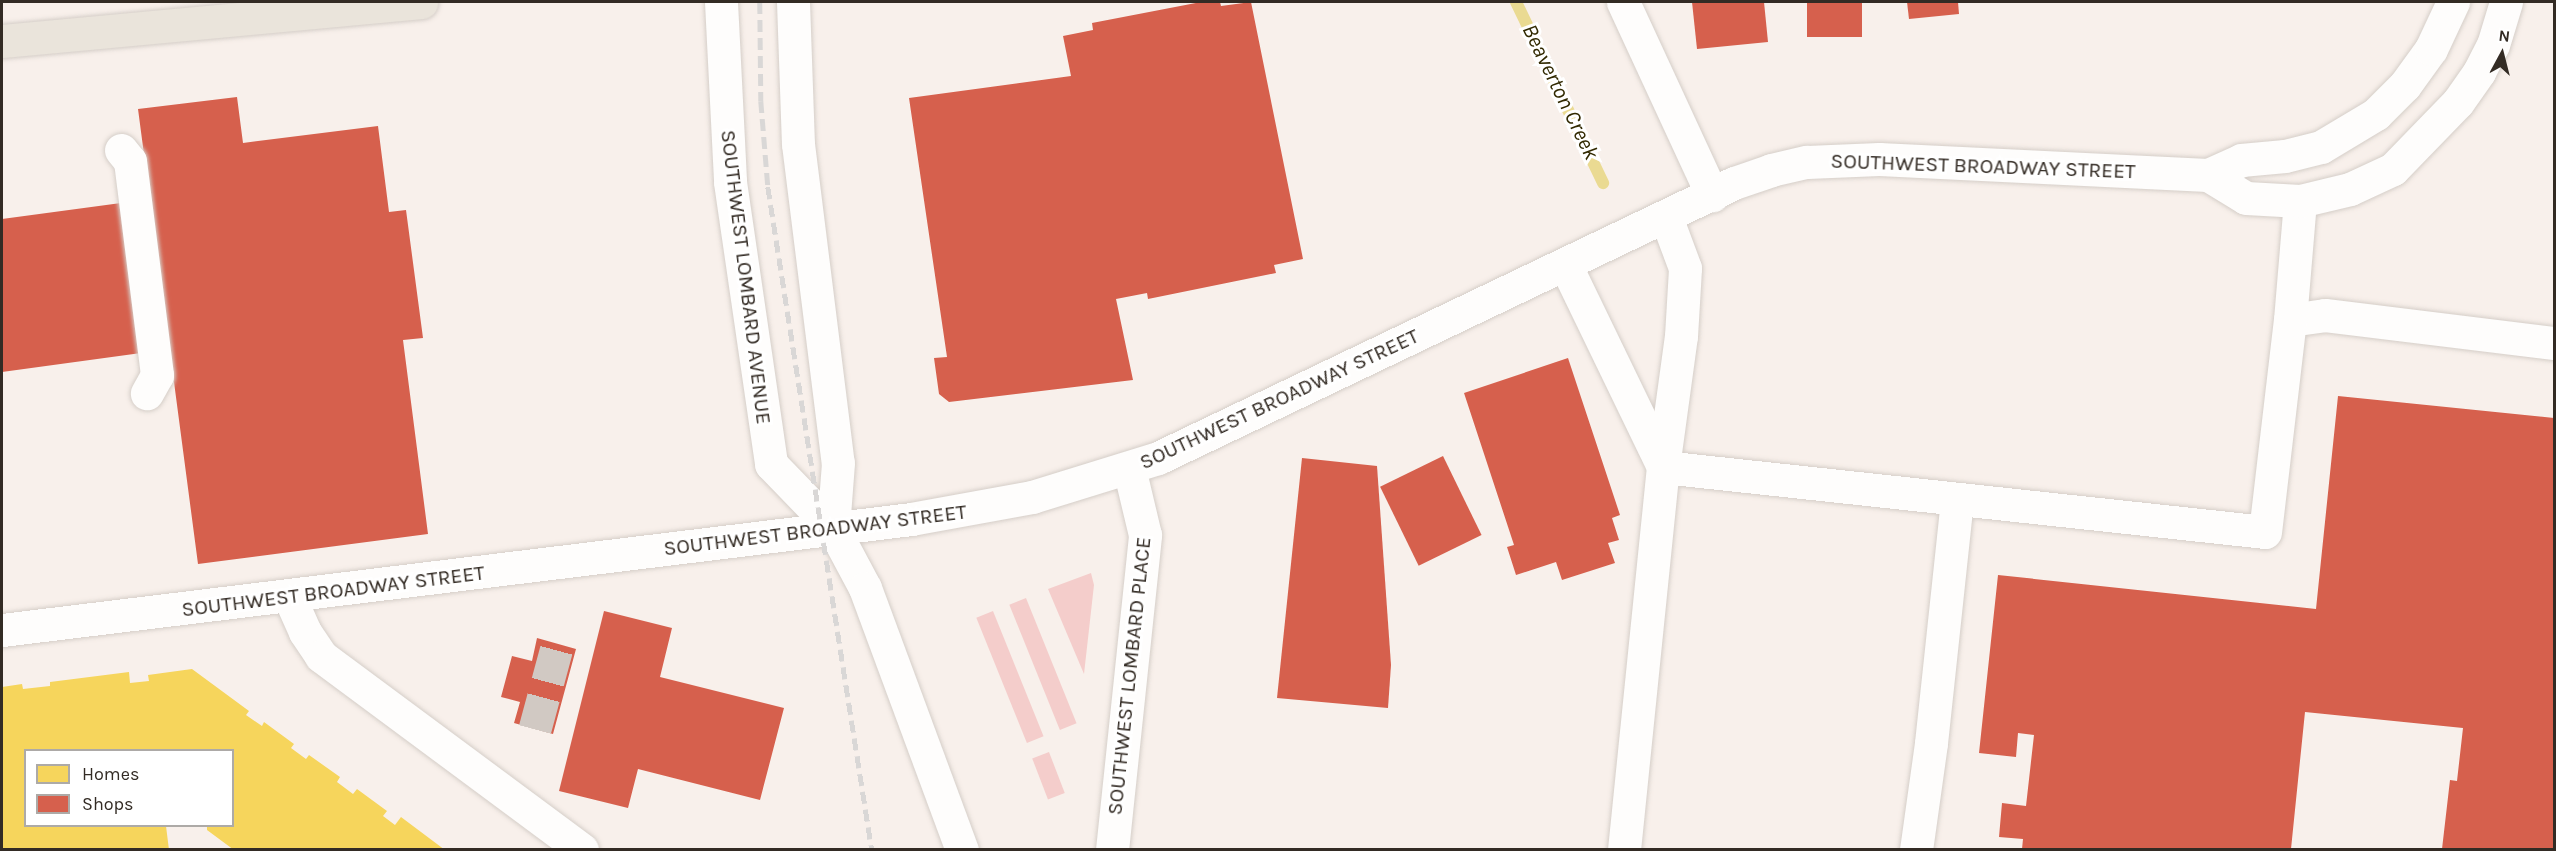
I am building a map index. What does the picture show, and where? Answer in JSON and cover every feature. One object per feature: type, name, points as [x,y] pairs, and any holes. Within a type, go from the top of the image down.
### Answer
[{"type":"main road","points":[[2,41],[421,2]]},
{"type":"street","name":"SOUTHWEST LOMBARD AVENUE","points":[[721,2],[730,182],[771,464],[833,528],[865,588],[962,849]]},
{"type":"street","points":[[792,2],[798,144],[838,463],[833,528]]},
{"type":"street","points":[[1623,2],[1713,195]]},
{"type":"street","name":"SOUTHWEST BROADWAY STREET","points":[[2208,176],[2241,160],[2285,156],[2321,147],[2376,114],[2405,85],[2431,49],[2453,2]]},
{"type":"street","name":"SOUTHWEST BROADWAY STREET","points":[[2,630],[833,528],[974,509],[1032,497],[1129,468],[1168,453],[1565,264],[1771,170],[1837,159],[2208,176],[2246,198],[2300,201],[2350,189],[2393,169],[2458,102],[2479,72],[2493,45],[2506,2]]},
{"type":"street","points":[[121,150],[130,161],[157,375],[147,393]]},
{"type":"street","points":[[1663,467],[2265,532],[2290,320],[2300,201]]},
{"type":"street","points":[[1624,849],[1663,467],[1681,336],[1685,268],[1666,217]]},
{"type":"street","points":[[1565,264],[1663,467]]},
{"type":"street","points":[[2290,320],[2325,315],[2554,343]]},
{"type":"street","name":"SOUTHWEST LOMBARD PLACE","points":[[1112,849],[1145,535],[1129,468]]},
{"type":"street","points":[[1916,849],[1931,743],[1957,500]]},
{"type":"street","points":[[290,596],[305,632],[321,656],[582,849]]},
{"type":"shaded area","points":[[1091,573],[1094,585],[1084,674],[1048,589]]},
{"type":"shaded area","points":[[1026,598],[1077,723],[1060,730],[1009,605]]},
{"type":"shaded area","points":[[993,611],[1044,736],[1027,743],[976,618]]},
{"type":"shaded area","points":[[1049,752],[1065,793],[1048,800],[1032,758]]},
{"type":"building: Homes","points":[[192,669],[249,711],[246,715],[262,726],[264,722],[294,744],[291,748],[306,759],[309,755],[340,777],[337,782],[353,794],[357,789],[387,811],[383,816],[395,825],[401,817],[445,850],[234,850],[207,830],[207,827],[234,827],[234,749],[24,749],[24,827],[166,827],[169,850],[2,850],[2,687],[22,684],[23,689],[50,686],[50,682],[129,672],[130,683],[149,681],[148,675]]},
{"type":"building: Shops","points":[[1201,2],[1220,2],[1221,6],[1251,2],[1303,259],[1274,265],[1276,273],[1148,299],[1147,293],[1116,299],[1133,380],[949,402],[939,394],[934,358],[947,357],[909,98],[1071,76],[1063,36],[1093,30],[1092,23]]},
{"type":"building: Shops","points":[[1692,2],[1764,2],[1768,42],[1697,49]]},
{"type":"building: Shops","points":[[1807,2],[1862,2],[1862,37],[1807,37]]},
{"type":"building: Shops","points":[[1907,2],[1958,2],[1959,14],[1909,19]]},
{"type":"building: Shops","points":[[237,97],[243,143],[378,126],[389,212],[406,210],[423,338],[403,340],[428,534],[198,564],[138,109]]},
{"type":"building: Shops","points":[[121,203],[141,353],[2,372],[2,219]]},
{"type":"building: Shops","points":[[1568,358],[1620,515],[1612,518],[1619,540],[1608,543],[1615,563],[1562,580],[1556,562],[1516,575],[1507,547],[1514,545],[1464,393]]},
{"type":"building: Shops","points":[[2338,396],[2554,418],[2554,849],[2442,849],[2450,780],[2457,781],[2463,728],[2305,712],[2291,849],[2022,849],[2023,839],[1999,837],[2002,803],[2026,806],[2034,735],[2018,733],[2016,757],[1979,753],[1998,575],[2316,609]]},
{"type":"building: Shops","points":[[1443,456],[1482,535],[1419,566],[1380,487]]},
{"type":"building: Shops","points":[[1302,458],[1377,466],[1391,665],[1388,708],[1277,698]]},
{"type":"building: Shops","points":[[604,611],[672,628],[660,677],[784,708],[760,800],[638,769],[628,808],[559,791]]},
{"type":"building: Shops","points":[[537,638],[576,649],[553,734],[514,723],[520,702],[501,697],[512,656],[532,661]]},
{"type":"waterway","name":"Beaverton Creek","points":[[1516,2],[1603,183]]},
{"type":"tunnel","points":[[535,729],[558,644]]},
{"type":"railway","points":[[760,2],[761,101],[768,187],[872,850]]}]
